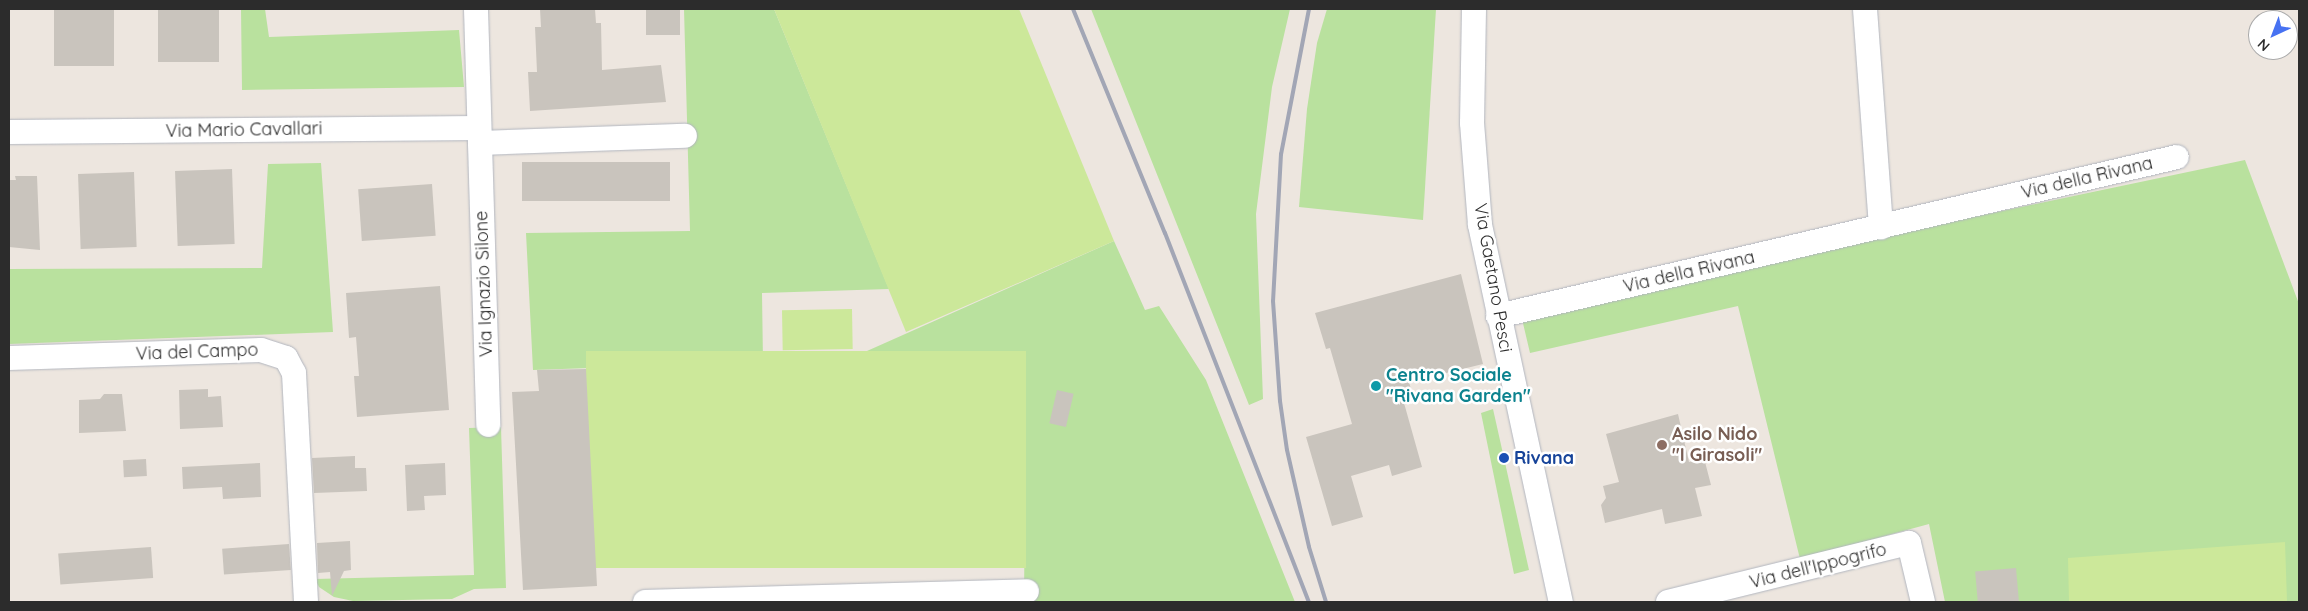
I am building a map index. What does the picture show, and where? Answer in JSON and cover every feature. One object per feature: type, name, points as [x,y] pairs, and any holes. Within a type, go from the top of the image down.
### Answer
[{"type":"street","name":"Via Ignazio Silone","points":[[476,9],[488,425]]},
{"type":"street","name":"Via Gaetano Pesci","points":[[1474,9],[1472,123],[1479,216],[1498,316],[1561,602]]},
{"type":"street","points":[[1865,9],[1881,228]]},
{"type":"street","name":"Via Mario Cavallari","points":[[9,132],[479,136]]},
{"type":"street","points":[[479,136],[685,136]]},
{"type":"street","name":"Via della Rivana","points":[[1498,316],[1881,228],[2177,157]]},
{"type":"street","name":"Via del Campo","points":[[9,358],[261,350],[286,358],[294,373],[306,602]]},
{"type":"street","name":"Via dell'Ippogrifo","points":[[1668,602],[1909,543],[1923,602]]},
{"type":"street","points":[[645,602],[1027,591]]},
{"type":"green space","points":[[241,9],[265,9],[269,37],[459,30],[464,87],[242,90]]},
{"type":"green space","points":[[684,9],[774,9],[889,289],[762,293],[763,362],[533,370],[526,233],[690,231]]},
{"type":"green space","points":[[774,9],[1019,9],[1114,241],[906,332]]},
{"type":"green space","points":[[1091,9],[1290,9],[1272,87],[1256,214],[1263,399],[1249,405]]},
{"type":"green space","points":[[1327,9],[1436,9],[1423,220],[1299,207],[1307,109],[1317,43]]},
{"type":"green space","points":[[2245,160],[2299,304],[2299,602],[1945,602],[1929,524],[1800,559],[1738,306],[1530,353],[1522,319],[1859,241]]},
{"type":"green space","points":[[321,163],[333,332],[9,344],[9,269],[262,268],[268,164]]},
{"type":"green space","points":[[1114,241],[1145,310],[1159,306],[1206,380],[1295,602],[1024,602],[1026,352],[849,359]]},
{"type":"green space","points":[[852,309],[853,349],[783,350],[782,310]]},
{"type":"green space","points":[[586,351],[1026,351],[1026,568],[586,568]]},
{"type":"green space","points":[[1493,409],[1529,570],[1514,574],[1481,413]]},
{"type":"green space","points":[[501,427],[506,588],[474,589],[452,599],[353,601],[334,597],[319,587],[315,579],[474,575],[469,428]]},
{"type":"green space","points":[[2285,542],[2287,602],[2069,602],[2068,558]]},
{"type":"building","points":[[54,9],[114,9],[114,66],[54,66]]},
{"type":"building","points":[[158,9],[219,9],[219,62],[158,62]]},
{"type":"building","points":[[540,9],[595,9],[596,23],[601,23],[602,70],[661,65],[666,102],[530,111],[528,72],[537,72],[535,27],[541,27]]},
{"type":"building","points":[[646,9],[680,9],[680,35],[646,35]]},
{"type":"building","points":[[522,162],[670,162],[670,201],[522,201]]},
{"type":"building","points":[[232,169],[235,244],[178,246],[175,171]]},
{"type":"building","points":[[134,172],[137,247],[81,249],[78,174]]},
{"type":"building","points":[[15,176],[37,176],[40,250],[9,247],[9,180],[16,180]]},
{"type":"building","points":[[432,184],[436,236],[362,241],[358,189]]},
{"type":"building","points":[[1461,274],[1483,364],[1409,382],[1414,400],[1404,403],[1422,467],[1392,476],[1389,465],[1351,476],[1363,517],[1332,526],[1306,437],[1352,424],[1330,348],[1326,349],[1315,313]]},
{"type":"building","points":[[440,286],[449,410],[357,417],[354,376],[359,376],[356,337],[349,338],[346,293]]},
{"type":"building","points":[[586,369],[597,586],[523,590],[512,392],[539,391],[537,370]]},
{"type":"building","points":[[208,389],[208,397],[221,396],[223,427],[180,429],[179,390]]},
{"type":"building","points":[[1057,390],[1074,394],[1066,427],[1049,423]]},
{"type":"building","points":[[104,394],[122,394],[126,431],[79,433],[79,400],[100,399]]},
{"type":"building","points":[[1678,414],[1689,462],[1704,458],[1711,485],[1695,488],[1702,516],[1665,524],[1662,509],[1605,523],[1601,505],[1606,498],[1603,486],[1619,482],[1606,434]]},
{"type":"building","points":[[355,456],[355,468],[366,468],[367,491],[314,493],[312,458]]},
{"type":"building","points":[[146,459],[147,476],[124,477],[123,460]]},
{"type":"building","points":[[260,463],[261,497],[223,499],[222,487],[183,489],[182,467]]},
{"type":"building","points":[[445,463],[446,495],[424,496],[425,510],[407,511],[405,465]]},
{"type":"building","points":[[350,541],[351,570],[344,571],[332,596],[330,572],[318,573],[317,543]]},
{"type":"building","points":[[289,544],[291,570],[224,575],[222,549]]},
{"type":"building","points":[[151,547],[153,578],[60,584],[58,553]]},
{"type":"building","points":[[2016,568],[2019,602],[1978,602],[1975,572]]},
{"type":"railway","points":[[1073,9],[1165,233],[1309,602]]},
{"type":"railway","points":[[1309,9],[1281,154],[1273,301],[1280,401],[1287,450],[1309,547],[1326,602]]},
{"type":"place","name":"Centro Sociale \"Rivana Garden\"","points":[[1376,386]]},
{"type":"place","name":"Asilo Nido \"I Girasoli\"","points":[[1662,445]]},
{"type":"place","name":"Rivana","points":[[1504,458]]}]
